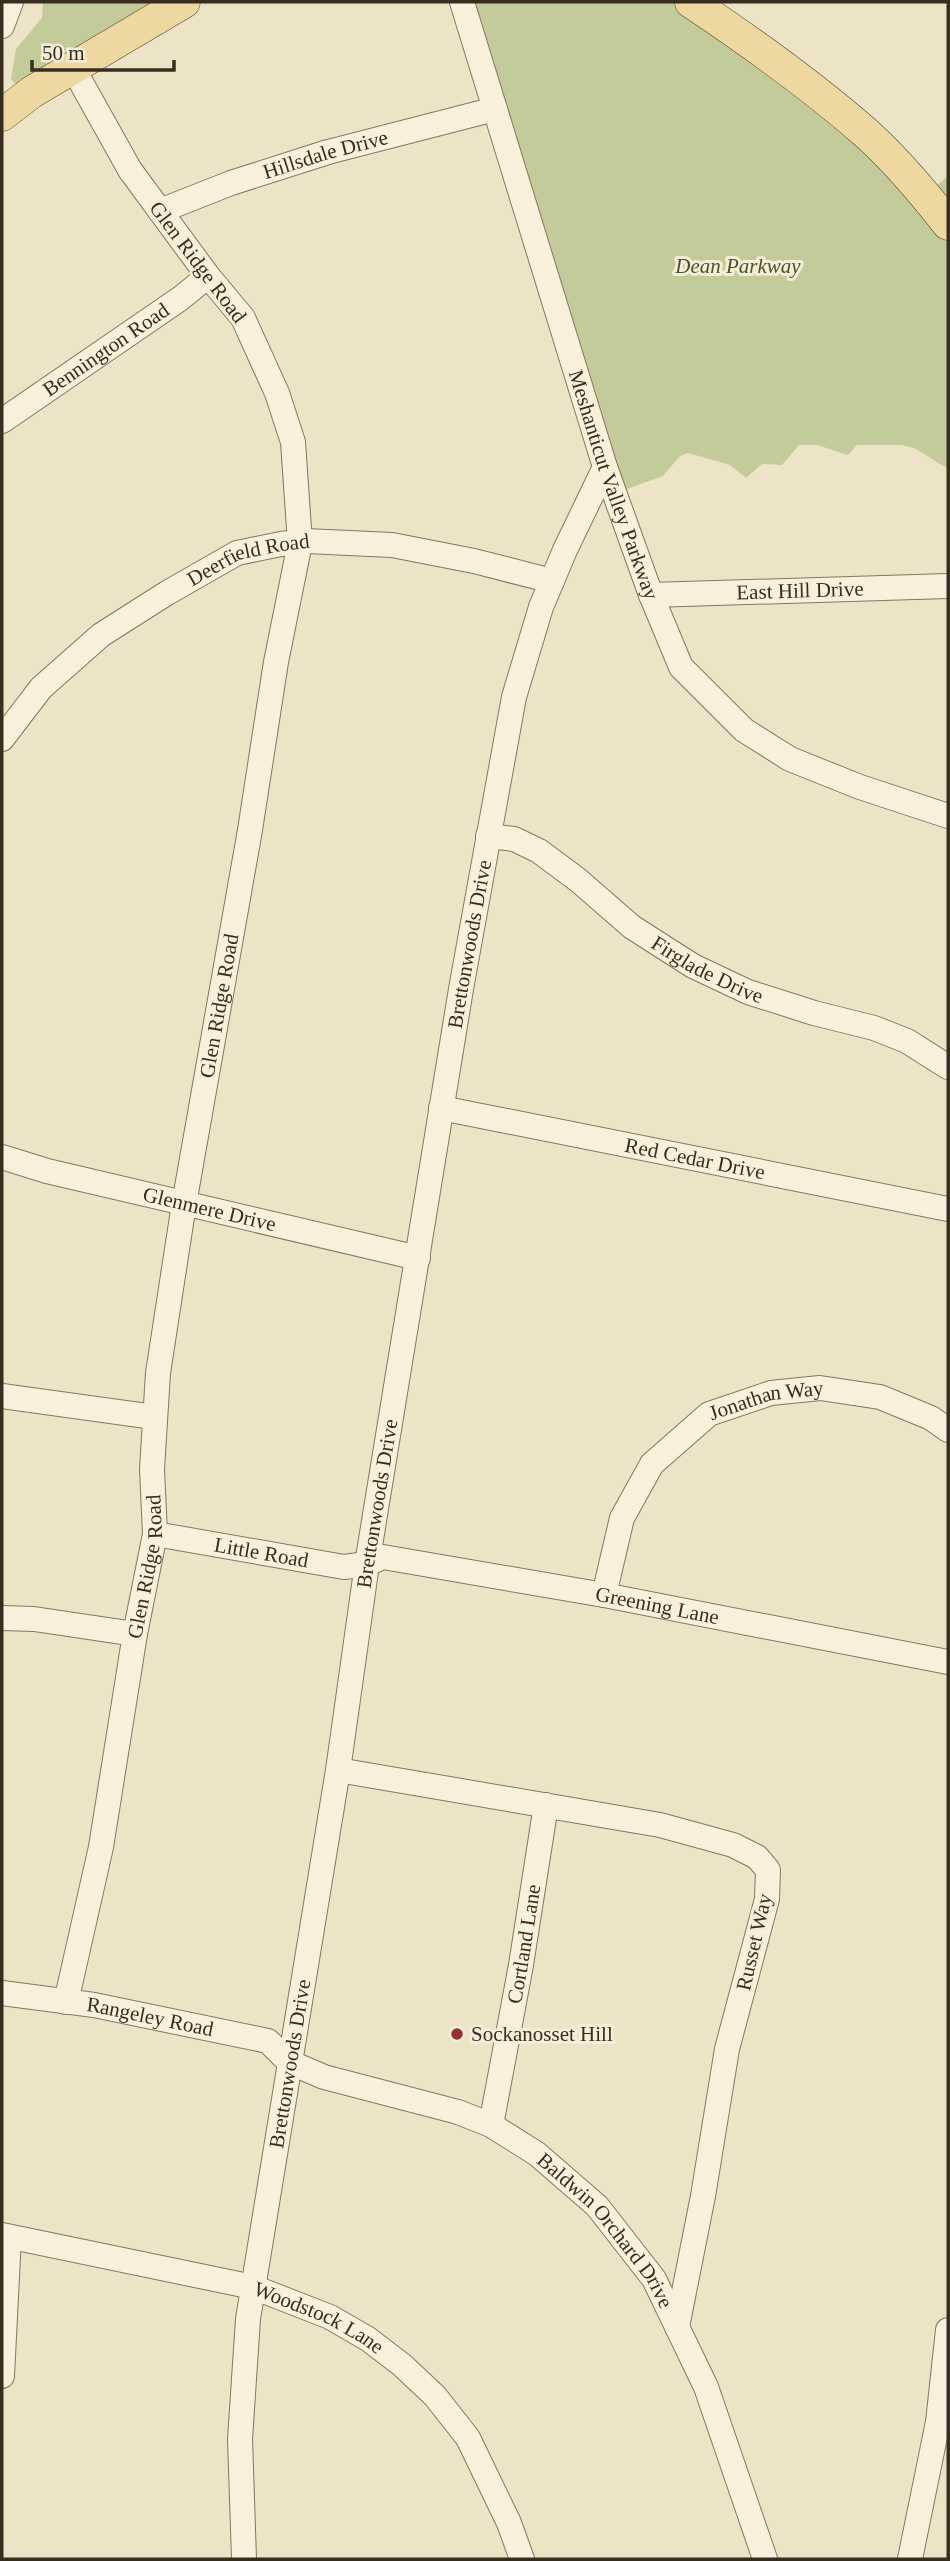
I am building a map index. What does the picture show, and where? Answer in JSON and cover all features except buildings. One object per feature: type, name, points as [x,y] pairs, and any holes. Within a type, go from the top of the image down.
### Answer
[{"type":"main road","points":[[2,115],[32,92],[184,2]]},
{"type":"main road","points":[[696,3],[803,82],[867,134],[918,186],[948,224]]},
{"type":"street","points":[[2,26],[11,2]]},
{"type":"street","name":"Meshanticut Valley Parkway","points":[[462,2],[605,467],[681,667],[744,730],[790,760],[948,816]]},
{"type":"street","name":"Glen Ridge Road","points":[[66,2002],[101,1847],[135,1634],[155,1534],[152,1469],[158,1373],[184,1204],[246,856],[276,662],[300,542],[293,442],[277,393],[243,318],[208,276],[130,170],[73,68]]},
{"type":"street","name":"Hillsdale Drive","points":[[160,211],[231,183],[328,152],[495,109]]},
{"type":"street","name":"Bennington Road","points":[[2,421],[181,298],[208,276]]},
{"type":"street","name":"Brettonwoods Drive","points":[[244,2559],[240,2439],[248,2319],[338,1770],[367,1563],[435,1158],[441,1108],[514,697],[541,607],[605,467]]},
{"type":"street","name":"Deerfield Road","points":[[2,739],[41,688],[101,635],[237,553],[300,542],[392,545],[474,561],[552,581]]},
{"type":"street","name":"East Hill Drive","points":[[652,595],[948,586]]},
{"type":"street","name":"Firglade Drive","points":[[488,836],[514,839],[539,850],[632,927],[693,966],[748,992],[874,1028],[907,1041],[948,1067]]},
{"type":"street","name":"Red Cedar Drive","points":[[441,1108],[948,1209]]},
{"type":"street","name":"Glenmere Drive","points":[[2,1157],[47,1171],[418,1258]]},
{"type":"street","name":"Jonathan Way","points":[[604,1595],[622,1518],[652,1464],[709,1414],[771,1393],[820,1388],[880,1397],[931,1418],[948,1430]]},
{"type":"street","points":[[2,1395],[154,1417]]},
{"type":"street","name":"Little Road","points":[[155,1534],[344,1567],[367,1563]]},
{"type":"street","name":"Greening Lane","points":[[367,1563],[383,1557],[604,1595],[948,1662]]},
{"type":"street","points":[[2,1618],[34,1619],[135,1634]]},
{"type":"street","name":"Russet Way","points":[[338,1770],[660,1825],[733,1845],[757,1857],[768,1870],[767,1899],[727,2049],[703,2196],[677,2327]]},
{"type":"street","name":"Cortland Lane","points":[[491,2125],[521,1965],[546,1805]]},
{"type":"street","name":"Rangeley Road","points":[[2,1993],[180,2021],[268,2041],[289,2062]]},
{"type":"street","name":"Baldwin Orchard Drive","points":[[289,2062],[324,2077],[458,2112],[491,2125],[537,2154],[597,2206],[654,2279],[706,2387],[765,2559]]},
{"type":"street","points":[[2,2376],[5,2236]]},
{"type":"street","name":"Woodstock Lane","points":[[5,2236],[253,2287],[330,2317],[368,2339],[402,2365],[435,2396],[468,2438],[509,2523],[522,2559]]},
{"type":"street","points":[[910,2559],[938,2422],[948,2330]]},
{"type":"green space","points":[[43,2],[185,2],[25,95],[11,79],[16,49],[42,18]]},
{"type":"green space","name":"Dean Parkway","points":[[461,2],[687,2],[925,195],[948,176],[948,469],[916,449],[902,445],[857,445],[848,455],[817,445],[799,445],[782,465],[762,464],[746,478],[730,465],[688,453],[680,456],[663,476],[613,494]]},
{"type":"place","name":"Sockanosset Hill","points":[[457,2034]]}]
